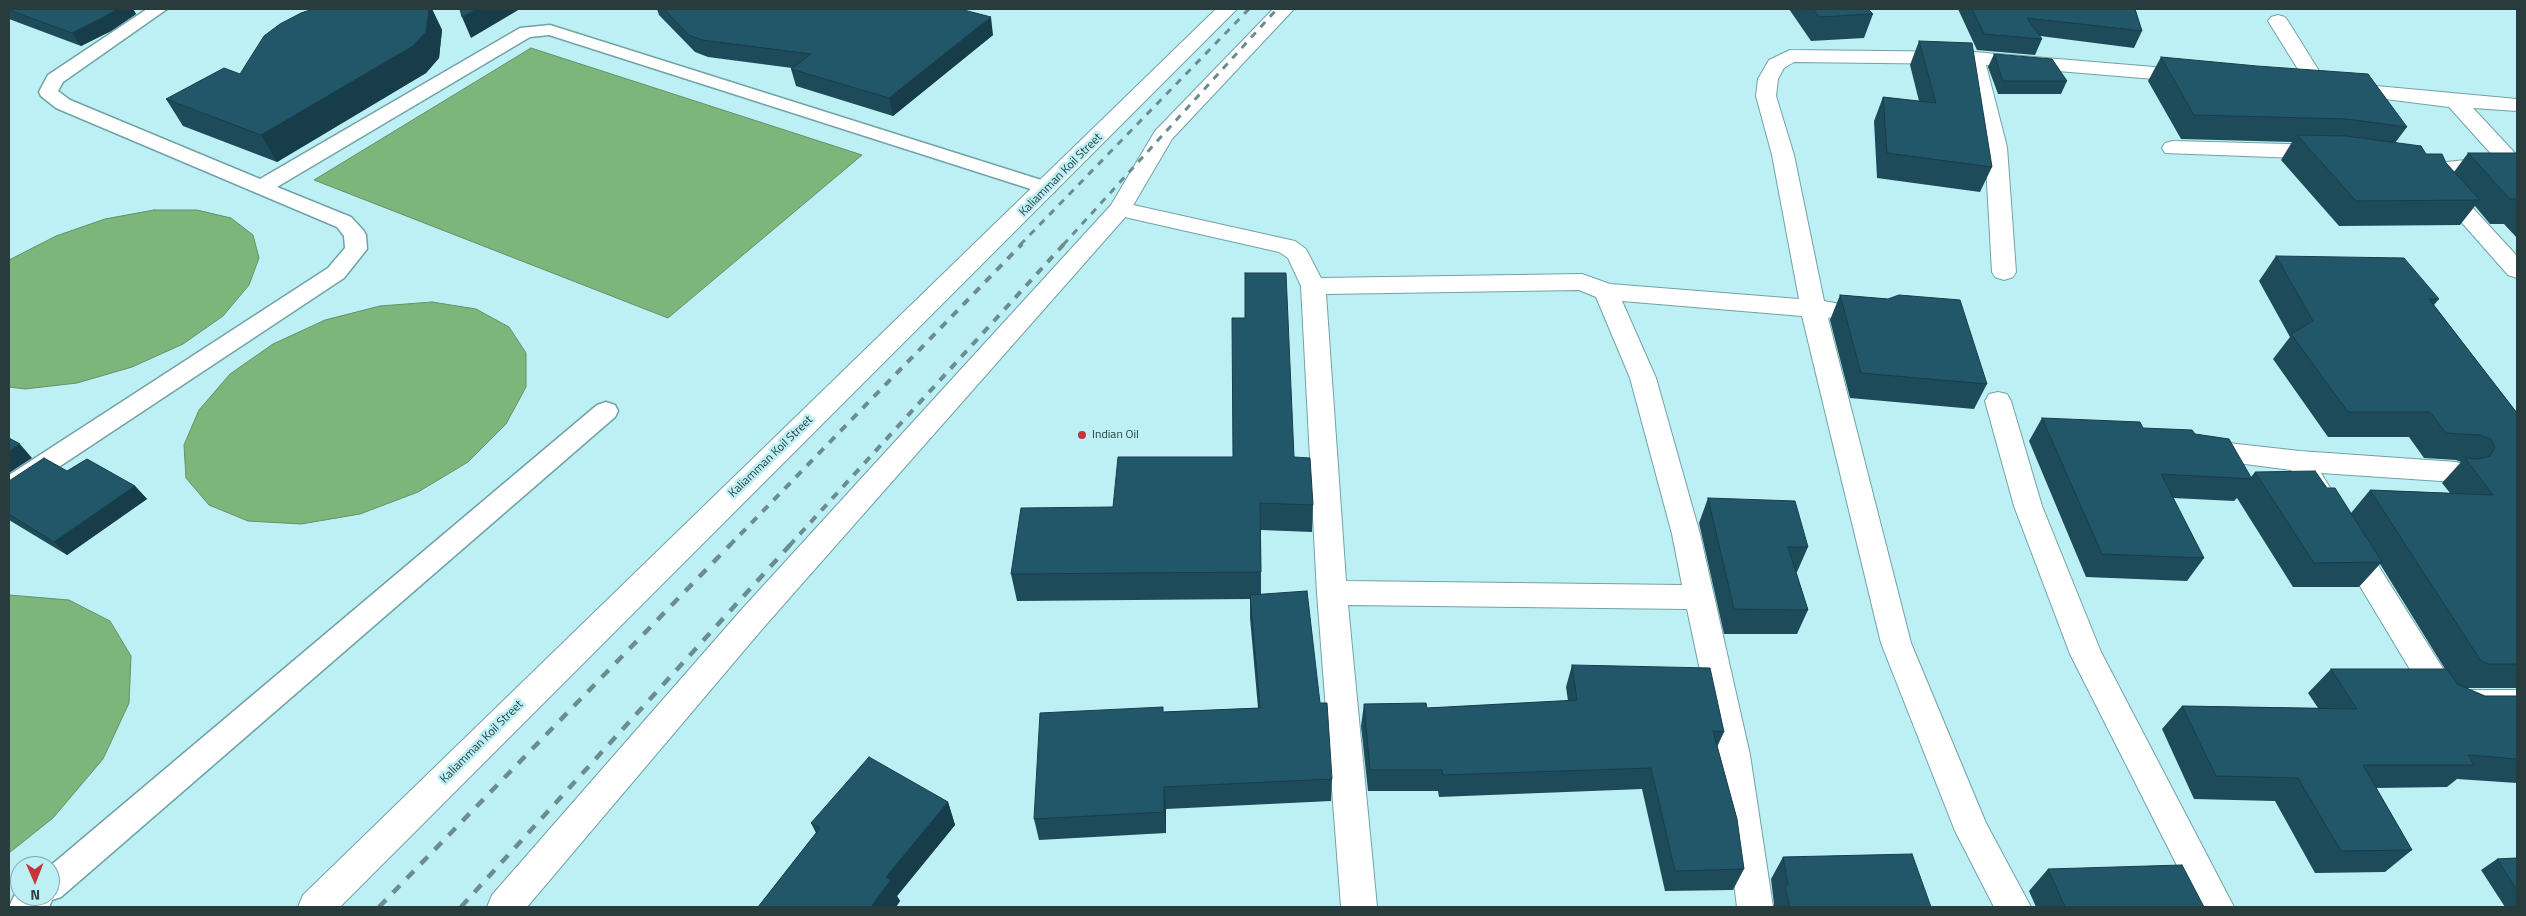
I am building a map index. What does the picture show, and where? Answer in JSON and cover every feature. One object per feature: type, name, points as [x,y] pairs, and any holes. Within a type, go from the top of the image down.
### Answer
[{"type":"street","name":"Kaliamman Koil Street","points":[[316,907],[664,561],[1047,188],[1227,9]]},
{"type":"street","points":[[505,907],[752,618],[1120,209],[1163,136],[1284,9]]},
{"type":"street","points":[[2278,21],[2309,86],[2455,101],[2517,105]]},
{"type":"street","points":[[2012,907],[1972,831],[1896,643],[1813,308],[1783,155],[1766,96],[1768,78],[1776,64],[1790,56],[1974,58],[2211,78]]},
{"type":"street","points":[[1974,58],[1996,147],[2004,272]]},
{"type":"street","points":[[2420,164],[2446,168],[2498,165],[2506,157],[2455,101]]},
{"type":"street","points":[[2173,148],[2349,155]]},
{"type":"street","points":[[2446,168],[2437,173],[2437,182],[2517,270]]},
{"type":"street","points":[[1120,209],[1287,246],[1298,254],[1313,286],[1332,593],[1359,907]]},
{"type":"street","points":[[1313,286],[1582,282],[1606,292],[1850,312]]},
{"type":"street","points":[[1606,292],[1643,378],[1686,534],[1734,755],[1756,907]]},
{"type":"street","points":[[1998,401],[2028,506],[2086,654],[2216,907]]},
{"type":"street","points":[[2189,448],[2300,461],[2456,472]]},
{"type":"street","points":[[2300,461],[2443,696],[2459,704],[2517,704]]},
{"type":"street","points":[[1332,593],[1700,597]]},
{"type":"lane","points":[[9,487],[336,273],[356,248],[355,235],[344,222],[63,104],[48,92],[55,79],[61,74],[158,9]]},
{"type":"lane","points":[[262,187],[526,32],[550,30],[1047,188]]},
{"type":"lane","points":[[60,877],[606,411]]},
{"type":"shaded area","points":[[531,48],[862,155],[668,318],[314,180]]},
{"type":"shaded area","points":[[154,210],[197,210],[231,218],[253,235],[259,258],[249,285],[223,316],[183,344],[132,367],[77,383],[25,389],[9,387],[9,260],[56,236],[105,219]]},
{"type":"shaded area","points":[[432,302],[476,309],[509,327],[526,353],[526,387],[506,424],[468,462],[418,492],[360,514],[301,524],[248,521],[209,505],[186,478],[184,445],[199,410],[230,374],[273,344],[325,320],[380,306]]},
{"type":"shaded area","points":[[9,595],[69,600],[110,621],[131,656],[129,703],[103,759],[53,818],[9,853]]},
{"type":"building","points":[[9,9],[117,9],[72,33]]},
{"type":"building","points":[[313,9],[429,9],[426,32],[413,46],[261,135],[166,99],[224,68],[240,74],[264,36],[280,24]]},
{"type":"building","points":[[460,9],[476,9],[462,17]]},
{"type":"building","points":[[664,9],[960,9],[991,17],[889,98],[791,69],[811,54],[702,40],[689,35]]},
{"type":"building","points":[[1813,9],[1868,9],[1873,14],[1819,17]]},
{"type":"building","points":[[1972,9],[2135,9],[2142,31],[2027,18],[2042,39],[1984,34]]},
{"type":"building","points":[[1919,41],[1972,43],[1992,167],[1887,153],[1883,97],[1936,103]]},
{"type":"building","points":[[1994,54],[2052,59],[2067,81],[2003,81]]},
{"type":"building","points":[[2161,57],[2368,74],[2407,127],[2346,119],[2194,115]]},
{"type":"building","points":[[2297,135],[2346,136],[2421,146],[2426,154],[2442,154],[2446,163],[2480,200],[2356,201]]},
{"type":"building","points":[[2468,153],[2517,153],[2517,199],[2510,199]]},
{"type":"building","points":[[2276,256],[2404,258],[2439,299],[2429,299],[2517,413],[2517,664],[2489,664],[2481,661],[2370,490],[2493,495],[2465,458],[2479,459],[2490,456],[2495,448],[2491,439],[2479,435],[2446,433],[2430,412],[2348,412],[2291,334],[2313,321]]},
{"type":"building","points":[[1245,273],[1286,273],[1294,457],[1310,458],[1313,505],[1260,503],[1261,572],[1011,574],[1021,508],[1113,507],[1118,457],[1233,457],[1232,318],[1245,318]]},
{"type":"building","points":[[1840,295],[1888,299],[1899,295],[1960,300],[1987,384],[1861,373]]},
{"type":"building","points":[[2042,418],[2140,422],[2143,428],[2192,430],[2195,434],[2229,439],[2252,479],[2161,474],[2204,558],[2102,554]]},
{"type":"building","points":[[9,438],[20,444],[9,451]]},
{"type":"building","points":[[44,458],[67,471],[87,459],[135,486],[54,542],[9,514],[9,481]]},
{"type":"building","points":[[2315,471],[2327,488],[2335,488],[2382,562],[2314,563],[2255,472]]},
{"type":"building","points":[[1708,498],[1795,501],[1808,547],[1788,547],[1808,610],[1734,609]]},
{"type":"building","points":[[1307,591],[1320,703],[1327,703],[1332,779],[1164,787],[1164,812],[1034,819],[1040,713],[1163,707],[1163,712],[1260,708],[1250,595]]},
{"type":"building","points":[[1572,665],[1710,668],[1724,732],[1713,731],[1737,819],[1744,869],[1675,871],[1651,768],[1443,775],[1442,770],[1370,770],[1364,704],[1426,703],[1427,708],[1577,700]]},
{"type":"building","points":[[2331,669],[2447,669],[2457,684],[2485,696],[2517,696],[2517,759],[2468,755],[2474,765],[2363,765],[2412,850],[2341,851],[2298,778],[2216,776],[2182,706],[2357,709]]},
{"type":"building","points":[[869,757],[948,802],[886,877],[891,880],[871,907],[758,907],[820,828],[811,823]]},
{"type":"building","points":[[1912,854],[1931,907],[1790,907],[1785,887],[1788,885],[1783,857]]},
{"type":"building","points":[[2517,858],[2517,890],[2497,859]]},
{"type":"building","points":[[2182,865],[2204,907],[2065,907],[2048,869]]},
{"type":"railway","points":[[1020,245],[1249,9]]},
{"type":"railway","points":[[1063,245],[1277,9]]},
{"type":"railway","points":[[729,546],[1022,244]]},
{"type":"railway","points":[[789,546],[1064,244]]},
{"type":"railway","points":[[379,907],[730,545]]},
{"type":"railway","points":[[461,907],[790,545]]},
{"type":"place","name":"Indian Oil","points":[[1082,435]]}]
